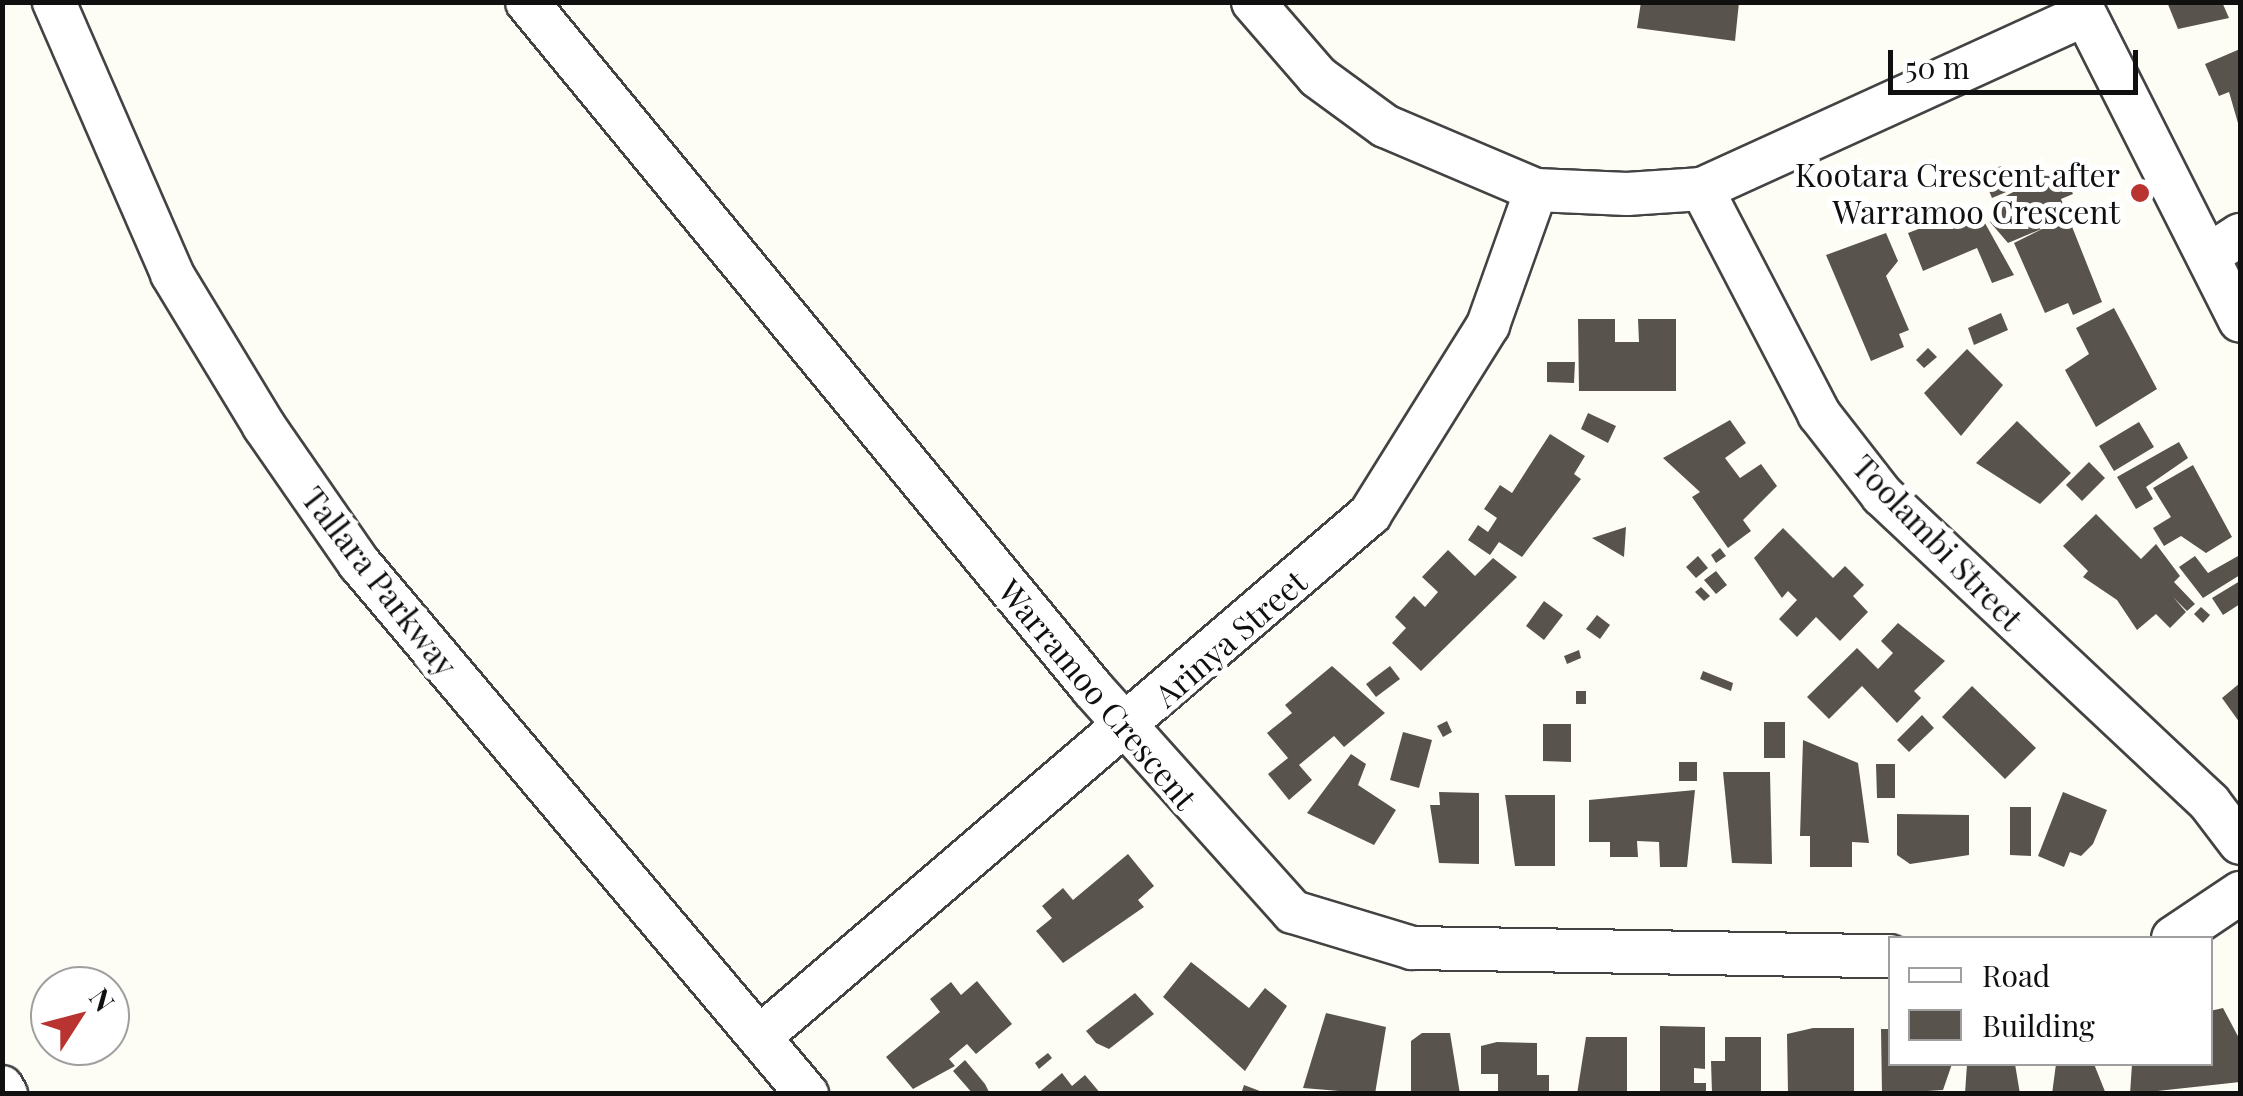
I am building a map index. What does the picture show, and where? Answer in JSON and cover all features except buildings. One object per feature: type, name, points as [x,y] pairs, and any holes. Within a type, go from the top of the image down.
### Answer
[{"type":"street","name":"Tallara Parkway","points":[[54,2],[172,274],[264,426],[359,563],[762,1035],[806,1094]]},
{"type":"street","points":[[1252,2],[1318,77],[1385,126],[1536,190],[1702,188],[2081,9],[2225,245],[2240,321]]},
{"type":"street","name":"Warramoo Crescent","points":[[548,10],[1125,728],[1293,912],[1352,937],[1478,951],[1888,956]]},
{"type":"street","name":"Toolambi Street","points":[[1702,188],[1820,414],[1882,495],[2209,802],[2240,843]]},
{"type":"street","name":"Arinya Street","points":[[762,1035],[1125,728],[1370,514],[1488,325],[1536,190]]},
{"type":"street","points":[[2175,936],[2240,892]]},
{"type":"place","name":"Kootara Crescent after Warramoo Crescent","points":[[2140,193]]}]
